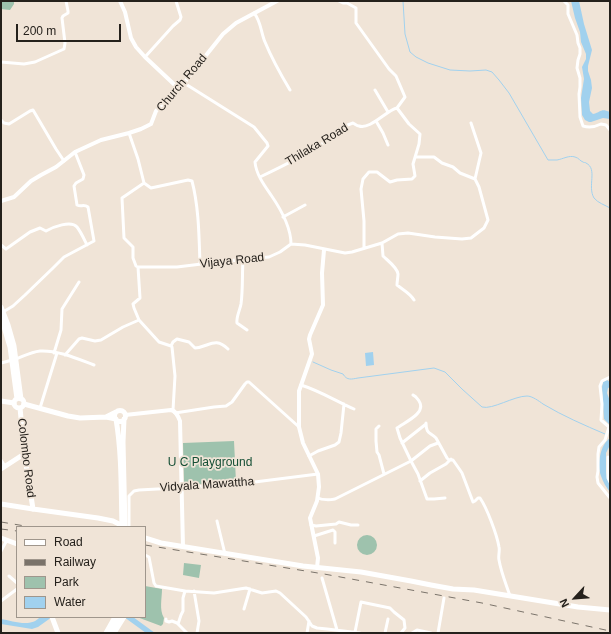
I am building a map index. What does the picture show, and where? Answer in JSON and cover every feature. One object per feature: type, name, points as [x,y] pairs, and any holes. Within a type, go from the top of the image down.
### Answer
[{"type":"main road","points":[[2,312],[10,333],[14,359],[17,408],[22,406],[40,408],[80,418],[106,417],[119,421],[124,417]]},
{"type":"main road","points":[[1,401],[24,401],[22,406]]},
{"type":"main road","name":"Colombo Road","points":[[22,406],[24,454],[33,509]]},
{"type":"main road","points":[[106,417],[120,410],[124,412],[122,468]]},
{"type":"main road","points":[[116,412],[115,416],[123,479],[125,526]]},
{"type":"main road","points":[[3,468],[24,454]]},
{"type":"main road","points":[[1,504],[98,518],[120,526],[123,479]]},
{"type":"main road","points":[[1,538],[16,544]]},
{"type":"main road","points":[[146,538],[183,547],[317,568],[361,572],[431,586],[474,590],[578,607],[610,610]]},
{"type":"main road","points":[[52,618],[58,633]]},
{"type":"main road","points":[[103,633],[111,618]]},
{"type":"main road","points":[[112,630],[115,618]]},
{"type":"main road","points":[[106,633],[112,630],[122,618]]},
{"type":"street","points":[[1,62],[24,64],[35,62],[64,49],[65,43],[62,18],[68,13],[66,1]]},
{"type":"street","points":[[120,1],[125,12],[131,38],[136,47],[178,88]]},
{"type":"street","points":[[145,57],[180,20],[181,17],[176,1]]},
{"type":"street","name":"Church Road","points":[[1,201],[14,197],[32,181],[56,167],[75,152],[101,140],[129,133],[151,124],[156,111],[184,83],[223,34],[236,23],[277,1]]},
{"type":"street","points":[[339,1],[356,8],[356,23],[385,64],[396,76],[405,97],[397,108],[420,134],[416,157],[413,164],[415,176],[412,179],[390,182],[377,172],[369,172],[363,179],[361,190],[364,220],[364,248]]},
{"type":"street","points":[[564,1],[568,5],[568,14],[577,35],[580,54],[577,68],[580,87],[580,117],[583,126],[595,127],[601,124],[606,125],[610,130]]},
{"type":"street","points":[[254,13],[258,19],[265,42],[290,90]]},
{"type":"street","points":[[184,83],[254,127],[268,146],[255,162],[256,167],[260,177],[283,217],[291,238],[290,244],[314,247],[324,250],[345,253],[352,252],[382,243],[398,234],[408,233],[435,237],[462,239],[471,238],[484,228],[488,220],[479,187],[475,179],[481,153],[471,124]]},
{"type":"street","points":[[375,90],[388,112]]},
{"type":"street","name":"Thilaka Road","points":[[260,177],[312,150],[344,126],[353,123],[361,127],[376,121],[388,112],[397,108]]},
{"type":"street","points":[[1,120],[4,123],[9,124],[33,110],[64,161]]},
{"type":"street","points":[[376,121],[388,145]]},
{"type":"street","points":[[129,133],[144,183],[151,188],[188,180],[192,181],[195,192],[200,264]]},
{"type":"street","points":[[2,312],[13,306],[64,257],[94,241],[90,227],[88,207],[86,205],[77,205],[74,186],[83,179],[84,175],[75,152]]},
{"type":"street","points":[[416,157],[434,157],[460,173],[475,179]]},
{"type":"street","points":[[144,183],[122,198],[124,238],[132,247],[133,258],[136,266],[138,267],[140,283],[140,298],[134,304],[134,308],[139,320],[159,342],[171,346]]},
{"type":"street","points":[[283,217],[305,205]]},
{"type":"street","points":[[1,245],[6,250],[30,232],[40,228],[46,231],[66,224],[75,225],[78,228],[87,245]]},
{"type":"street","points":[[382,243],[383,256],[394,266],[397,271],[397,284],[401,289],[411,295],[414,300]]},
{"type":"street","name":"Vijaya Road","points":[[138,267],[177,267],[269,257],[280,252],[290,244]]},
{"type":"street","points":[[317,568],[318,558],[310,516],[318,498],[318,474],[303,443],[299,427],[298,391],[312,354],[309,339],[310,335],[323,305],[322,273],[324,250]]},
{"type":"street","points":[[243,260],[241,303],[236,320],[237,323],[247,330]]},
{"type":"street","points":[[40,408],[56,353],[61,330],[62,309],[79,282]]},
{"type":"street","points":[[65,355],[79,339],[82,338],[95,341],[102,340],[123,327],[139,320]]},
{"type":"street","points":[[183,547],[180,421],[178,415],[174,411],[175,376],[171,346],[177,339],[189,342],[195,348],[200,348],[214,342],[218,342],[228,349]]},
{"type":"street","points":[[1,363],[39,351],[65,355],[94,365]]},
{"type":"street","points":[[610,377],[602,381],[600,386],[602,404],[601,420],[609,427],[607,435],[599,447],[597,477],[598,483],[610,498]]},
{"type":"street","points":[[124,417],[170,410],[174,411],[226,406],[232,402],[247,382],[250,382],[299,427]]},
{"type":"street","points":[[301,385],[324,393],[354,409]]},
{"type":"street","points":[[412,395],[416,396],[422,407],[417,414],[397,428],[402,443],[418,474],[428,500],[445,498]]},
{"type":"street","points":[[309,456],[339,442],[344,404]]},
{"type":"street","points":[[402,443],[426,424],[429,434],[435,437],[447,458],[453,460],[462,473],[472,495],[473,502],[480,498],[495,532],[498,542],[499,559],[510,596]]},
{"type":"street","points":[[379,426],[376,429],[377,452],[384,474]]},
{"type":"street","points":[[318,498],[332,500],[411,461],[430,446],[438,443]]},
{"type":"street","points":[[608,457],[608,478],[610,482]]},
{"type":"street","points":[[420,481],[451,459]]},
{"type":"street","points":[[1,460],[3,468]]},
{"type":"street","name":"Vidyala Mawattha","points":[[129,526],[130,496],[134,491],[231,485],[318,474]]},
{"type":"street","points":[[217,521],[225,554]]},
{"type":"street","points":[[311,525],[336,524],[339,522],[358,525]]},
{"type":"street","points":[[314,536],[333,530],[335,534],[335,543]]},
{"type":"street","points":[[1,551],[7,540]]},
{"type":"street","points":[[146,556],[149,557],[154,584],[156,586],[185,591],[214,593],[244,588],[264,594],[271,591],[276,591],[301,612],[312,626],[316,628],[360,633]]},
{"type":"street","points":[[9,576],[16,581]]},
{"type":"street","points":[[322,578],[337,630]]},
{"type":"street","points":[[244,610],[250,589]]},
{"type":"street","points":[[1,601],[16,590]]},
{"type":"street","points":[[178,624],[180,615],[183,611],[183,598],[185,591]]},
{"type":"street","points":[[194,591],[199,621],[197,633]]},
{"type":"street","points":[[438,633],[444,598]]},
{"type":"street","points":[[355,632],[361,602],[390,608],[404,620],[405,628],[401,633]]},
{"type":"street","points":[[166,619],[166,621],[172,621],[178,624],[188,633]]},
{"type":"street","points":[[385,633],[388,619]]},
{"type":"street","points":[[307,633],[309,622]]},
{"type":"street","points":[[412,633],[417,630],[431,633]]},
{"type":"green space","points":[[1,1],[14,1],[14,4],[10,10],[1,9]]},
{"type":"green space","name":"U C Playground","points":[[234,441],[236,482],[184,485],[183,443]]},
{"type":"green space","points":[[367,535],[374,538],[377,545],[374,552],[367,555],[360,552],[357,545],[360,538]]},
{"type":"green space","points":[[184,563],[201,565],[199,578],[183,575]]},
{"type":"green space","points":[[146,586],[162,589],[161,608],[164,618],[161,626],[140,618],[146,618]]},
{"type":"water","points":[[571,1],[579,1],[592,50],[588,66],[592,88],[589,102],[590,111],[593,114],[603,110],[610,112],[610,119],[603,118],[589,122],[585,120],[582,115],[581,98],[584,79],[582,67],[586,59],[586,54],[581,42],[580,32]]},
{"type":"water","points":[[373,352],[374,365],[366,366],[365,353]]},
{"type":"water","points":[[607,380],[610,382],[610,387],[608,388],[607,393],[610,401],[610,425],[604,419],[602,387],[603,382]]},
{"type":"water","points":[[610,438],[610,445],[606,453],[606,472],[610,485],[610,492],[602,478],[599,461],[604,445]]},
{"type":"water","points":[[39,618],[51,618],[38,627],[32,629],[1,624],[1,619],[27,623]]},
{"type":"water","points":[[125,618],[134,618],[155,633],[146,633]]},
{"type":"waterway","points":[[403,1],[405,34],[410,52],[428,63],[450,70],[486,70],[492,72],[509,93],[548,160],[576,157],[590,166],[592,174],[591,188],[594,198],[610,208]]},
{"type":"waterway","points":[[313,362],[343,374],[346,378],[350,379],[434,368],[445,372],[482,407],[491,407],[516,398],[529,396],[566,416],[605,434]]},
{"type":"railway","points":[[1,522],[25,526]]},
{"type":"railway","points":[[1,529],[16,531]]},
{"type":"railway","points":[[146,545],[324,574],[482,603],[610,631]]}]
